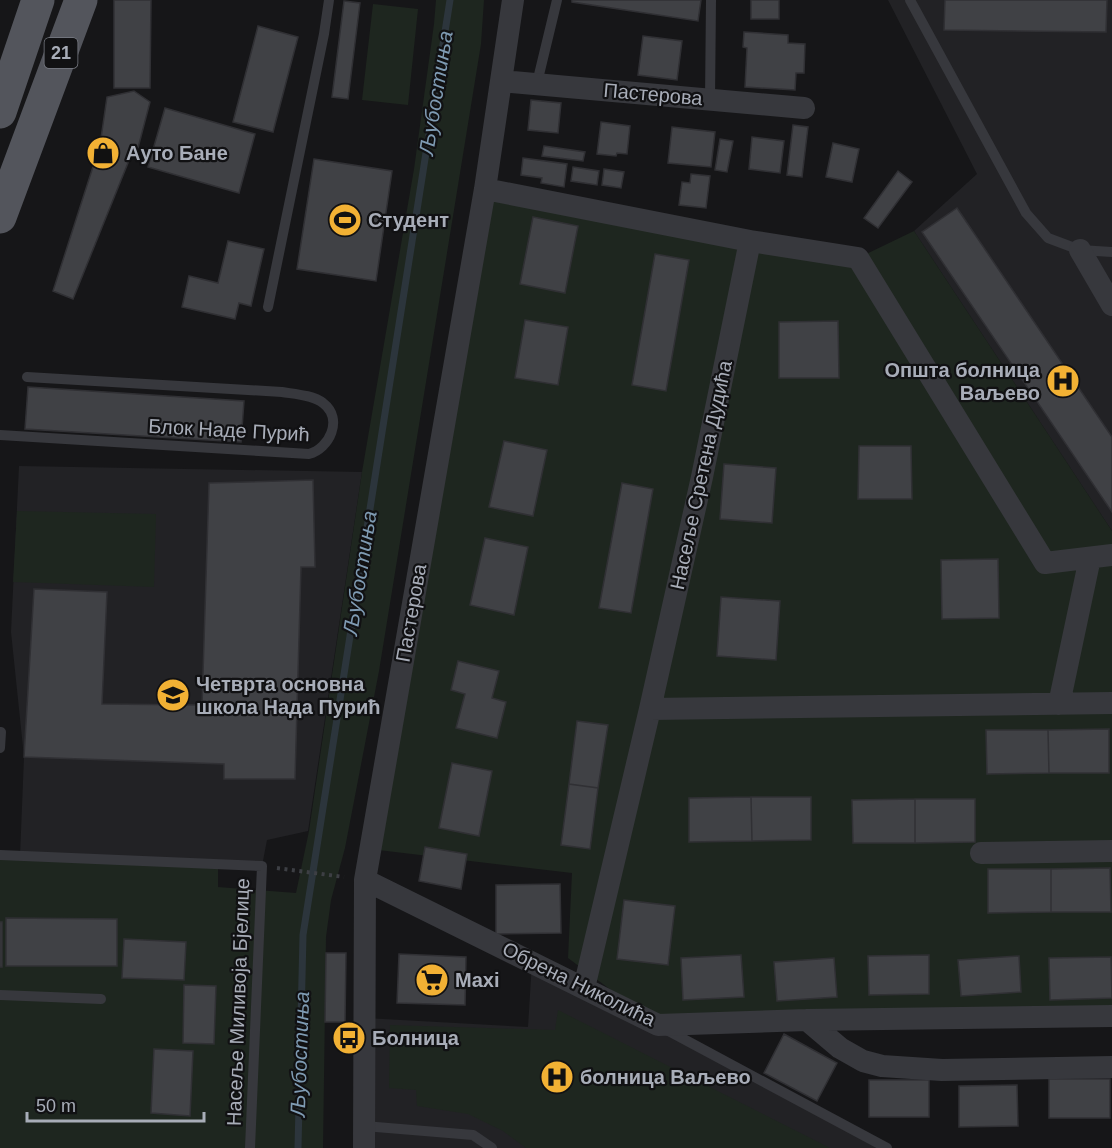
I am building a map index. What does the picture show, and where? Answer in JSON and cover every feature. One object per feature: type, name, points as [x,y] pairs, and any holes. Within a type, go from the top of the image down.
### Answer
[{"type":"main road","name":"21","points":[[0,112],[38,0]]},
{"type":"main road","name":"21","points":[[0,217],[81,0]]},
{"type":"street","name":"Пастерова","points":[[364,1137],[356,878],[485,189],[513,0]]},
{"type":"street","name":"Пастерова","points":[[501,81],[804,108]]},
{"type":"street","points":[[485,189],[750,241],[858,258],[1045,563],[1101,556],[1059,704]]},
{"type":"street","name":"Насеље Сретена Дудића","points":[[584,988],[702,477],[750,241]]},
{"type":"street","points":[[1080,250],[1112,305]]},
{"type":"street","points":[[650,709],[1112,703]]},
{"type":"street","points":[[981,853],[1112,851]]},
{"type":"street","name":"Обрена Николића","points":[[356,878],[658,1025],[807,1020],[1112,1016]]},
{"type":"street","points":[[807,1020],[840,1048],[863,1061],[882,1066],[942,1070],[1112,1067]]},
{"type":"lane","points":[[268,308],[324,34],[328,0]]},
{"type":"lane","points":[[537,83],[557,0]]},
{"type":"lane","points":[[710,99],[711,0]]},
{"type":"lane","points":[[910,0],[1026,213],[1048,238],[1080,250],[1112,252]]},
{"type":"lane","name":"Блок Наде Пурић","points":[[0,435],[309,454],[319,452],[333,429],[331,414],[323,403],[309,397],[282,392],[27,377]]},
{"type":"lane","points":[[0,748],[1,732]]},
{"type":"lane","name":"Насеље Миливоја Бјелице","points":[[0,855],[262,867],[250,1148]]},
{"type":"lane","points":[[0,995],[101,999]]},
{"type":"lane","points":[[658,1025],[886,1148]]},
{"type":"lane","points":[[364,1137],[473,1135],[492,1148]]},
{"type":"path","points":[[290,870],[356,878]]},
{"type":"shaded area","points":[[436,0],[484,0],[481,44],[379,671],[345,848],[331,900],[326,937],[323,1148],[0,1148],[0,855],[218,865],[218,887],[296,893],[309,831],[362,472],[414,169]]},
{"type":"shaded area","name":"Општа болница Ваљево","points":[[888,0],[1112,0],[1112,531],[914,231],[977,174]]},
{"type":"shaded area","points":[[373,4],[418,9],[408,105],[362,100]]},
{"type":"shaded area","points":[[485,189],[858,258],[914,231],[1112,531],[1112,1016],[658,1025],[568,958],[572,873],[370,849]]},
{"type":"shaded area","name":"Четврта основна школа Нада Пурић","points":[[19,466],[362,472],[308,831],[267,840],[262,866],[20,856],[24,757],[11,632]]},
{"type":"shaded area","points":[[17,511],[156,514],[154,587],[13,582]]},
{"type":"shaded area","name":"болница Ваљево","points":[[532,962],[885,1148],[364,1148],[365,1018],[528,1027]]},
{"type":"shaded area","name":"болница Ваљево","points":[[558,1010],[830,1148],[526,1148],[503,1131],[468,1114],[417,1106],[416,1090],[389,1088],[390,1025],[555,1030]]},
{"type":"building","points":[[114,0],[151,0],[150,88],[114,88]]},
{"type":"building","points":[[572,0],[701,0],[698,21],[572,2]]},
{"type":"building","points":[[751,0],[779,0],[779,19],[751,19]]},
{"type":"building","points":[[945,0],[1107,0],[1106,32],[944,30]]},
{"type":"building","points":[[344,1],[360,3],[348,99],[332,97]]},
{"type":"building","points":[[258,26],[298,37],[273,132],[233,122]]},
{"type":"building","points":[[744,32],[788,35],[788,43],[805,44],[804,73],[796,73],[795,90],[745,87],[747,48],[743,47]]},
{"type":"building","points":[[643,36],[682,41],[677,80],[638,75]]},
{"type":"building","points":[[134,91],[150,102],[138,148],[130,158],[73,299],[53,291],[100,145],[107,97]]},
{"type":"building","points":[[531,100],[561,103],[558,133],[528,130]]},
{"type":"building","points":[[165,108],[255,134],[239,193],[148,167]]},
{"type":"building","points":[[601,122],[630,126],[627,154],[617,153],[616,156],[597,154]]},
{"type":"building","points":[[793,125],[808,127],[802,177],[787,175]]},
{"type":"building","points":[[672,127],[715,132],[711,167],[668,163]]},
{"type":"building","points":[[752,137],[784,141],[780,173],[749,169]]},
{"type":"building","points":[[720,139],[733,141],[727,172],[715,170]]},
{"type":"building","points":[[833,143],[859,149],[852,182],[826,177]]},
{"type":"building","points":[[544,146],[585,152],[583,161],[542,156]]},
{"type":"building","points":[[523,158],[567,164],[564,187],[541,183],[542,178],[521,175]]},
{"type":"building","name":"Студент","points":[[314,159],[392,171],[376,281],[297,269]]},
{"type":"building","points":[[573,167],[599,171],[597,185],[571,181]]},
{"type":"building","points":[[604,169],[624,172],[621,188],[602,185]]},
{"type":"building","points":[[898,171],[912,182],[878,228],[864,218]]},
{"type":"building","points":[[691,174],[710,176],[706,208],[679,205],[682,182],[690,183]]},
{"type":"building","points":[[957,208],[1112,437],[1112,512],[922,232]]},
{"type":"building","points":[[533,217],[578,226],[565,293],[520,284]]},
{"type":"building","points":[[228,241],[264,249],[251,306],[239,303],[235,319],[182,307],[189,276],[218,283]]},
{"type":"building","points":[[655,254],[689,260],[666,391],[632,385]]},
{"type":"building","points":[[525,320],[568,327],[558,385],[515,378]]},
{"type":"building","points":[[838,321],[839,378],[779,378],[779,322]]},
{"type":"building","points":[[28,387],[244,401],[241,442],[25,429]]},
{"type":"building","points":[[504,441],[547,450],[533,516],[489,507]]},
{"type":"building","points":[[859,446],[911,446],[912,499],[858,499]]},
{"type":"building","points":[[724,464],[776,468],[772,523],[720,519]]},
{"type":"building","points":[[313,480],[315,567],[301,567],[295,779],[224,779],[224,764],[24,757],[34,589],[107,592],[102,704],[202,705],[209,483]]},
{"type":"building","points":[[622,483],[653,489],[631,613],[599,608]]},
{"type":"building","points":[[485,538],[528,547],[514,615],[470,605]]},
{"type":"building","points":[[998,559],[999,618],[942,619],[941,560]]},
{"type":"building","points":[[721,597],[780,601],[776,660],[717,656]]},
{"type":"building","points":[[458,661],[499,671],[492,698],[506,702],[497,738],[456,728],[465,694],[451,690]]},
{"type":"building","points":[[577,721],[608,725],[598,788],[569,784]]},
{"type":"building","points":[[1109,729],[1109,773],[1049,773],[1048,730]]},
{"type":"building","points":[[986,730],[1048,730],[1049,773],[987,774]]},
{"type":"building","points":[[452,763],[492,771],[479,836],[439,828]]},
{"type":"building","points":[[569,784],[598,788],[590,849],[561,845]]},
{"type":"building","points":[[751,797],[811,797],[811,840],[752,841]]},
{"type":"building","points":[[751,797],[752,841],[689,842],[689,798]]},
{"type":"building","points":[[915,799],[975,799],[975,842],[915,843]]},
{"type":"building","points":[[915,799],[915,843],[853,843],[852,800]]},
{"type":"building","points":[[425,847],[467,854],[461,889],[419,881]]},
{"type":"building","points":[[1110,868],[1111,912],[1051,912],[1051,869]]},
{"type":"building","points":[[988,869],[1051,869],[1051,912],[988,913]]},
{"type":"building","points":[[560,884],[561,933],[496,934],[496,885]]},
{"type":"building","points":[[624,900],[675,906],[668,965],[617,959]]},
{"type":"building","points":[[6,918],[117,919],[117,966],[6,966]]},
{"type":"building","points":[[0,922],[2,922],[2,967],[0,967]]},
{"type":"building","points":[[124,939],[186,942],[184,980],[122,978]]},
{"type":"building","points":[[326,953],[346,953],[345,1022],[325,1022]]},
{"type":"building","name":"Maxi","points":[[399,954],[466,957],[465,1005],[397,1003]]},
{"type":"building","points":[[741,955],[744,997],[683,1000],[681,958]]},
{"type":"building","points":[[929,955],[929,994],[869,995],[868,956]]},
{"type":"building","points":[[1019,956],[1021,992],[961,996],[958,960]]},
{"type":"building","points":[[1111,957],[1112,998],[1050,1000],[1049,958]]},
{"type":"building","points":[[834,958],[837,997],[777,1001],[774,962]]},
{"type":"building","points":[[184,985],[216,986],[214,1044],[183,1043]]},
{"type":"building","points":[[784,1034],[837,1063],[817,1101],[764,1073]]},
{"type":"building","points":[[154,1049],[193,1051],[190,1116],[151,1113]]},
{"type":"building","points":[[1049,1079],[1110,1079],[1110,1118],[1049,1118]]},
{"type":"building","points":[[869,1080],[929,1080],[929,1117],[869,1117]]},
{"type":"building","points":[[1017,1085],[1018,1126],[959,1127],[959,1086]]},
{"type":"waterway","name":"Љубостиња","points":[[298,1148],[303,935],[450,0]]},
{"type":"place","name":"Ауто Бане","points":[[103,153]]},
{"type":"place","name":"Студент","points":[[345,220]]},
{"type":"place","name":"Општа болница Ваљево","points":[[1063,381]]},
{"type":"place","name":"Четврта основна школа Нада Пурић","points":[[173,695]]},
{"type":"place","name":"Maxi","points":[[432,980]]},
{"type":"place","name":"Болница","points":[[349,1038]]},
{"type":"place","name":"болница Ваљево","points":[[557,1077]]}]
